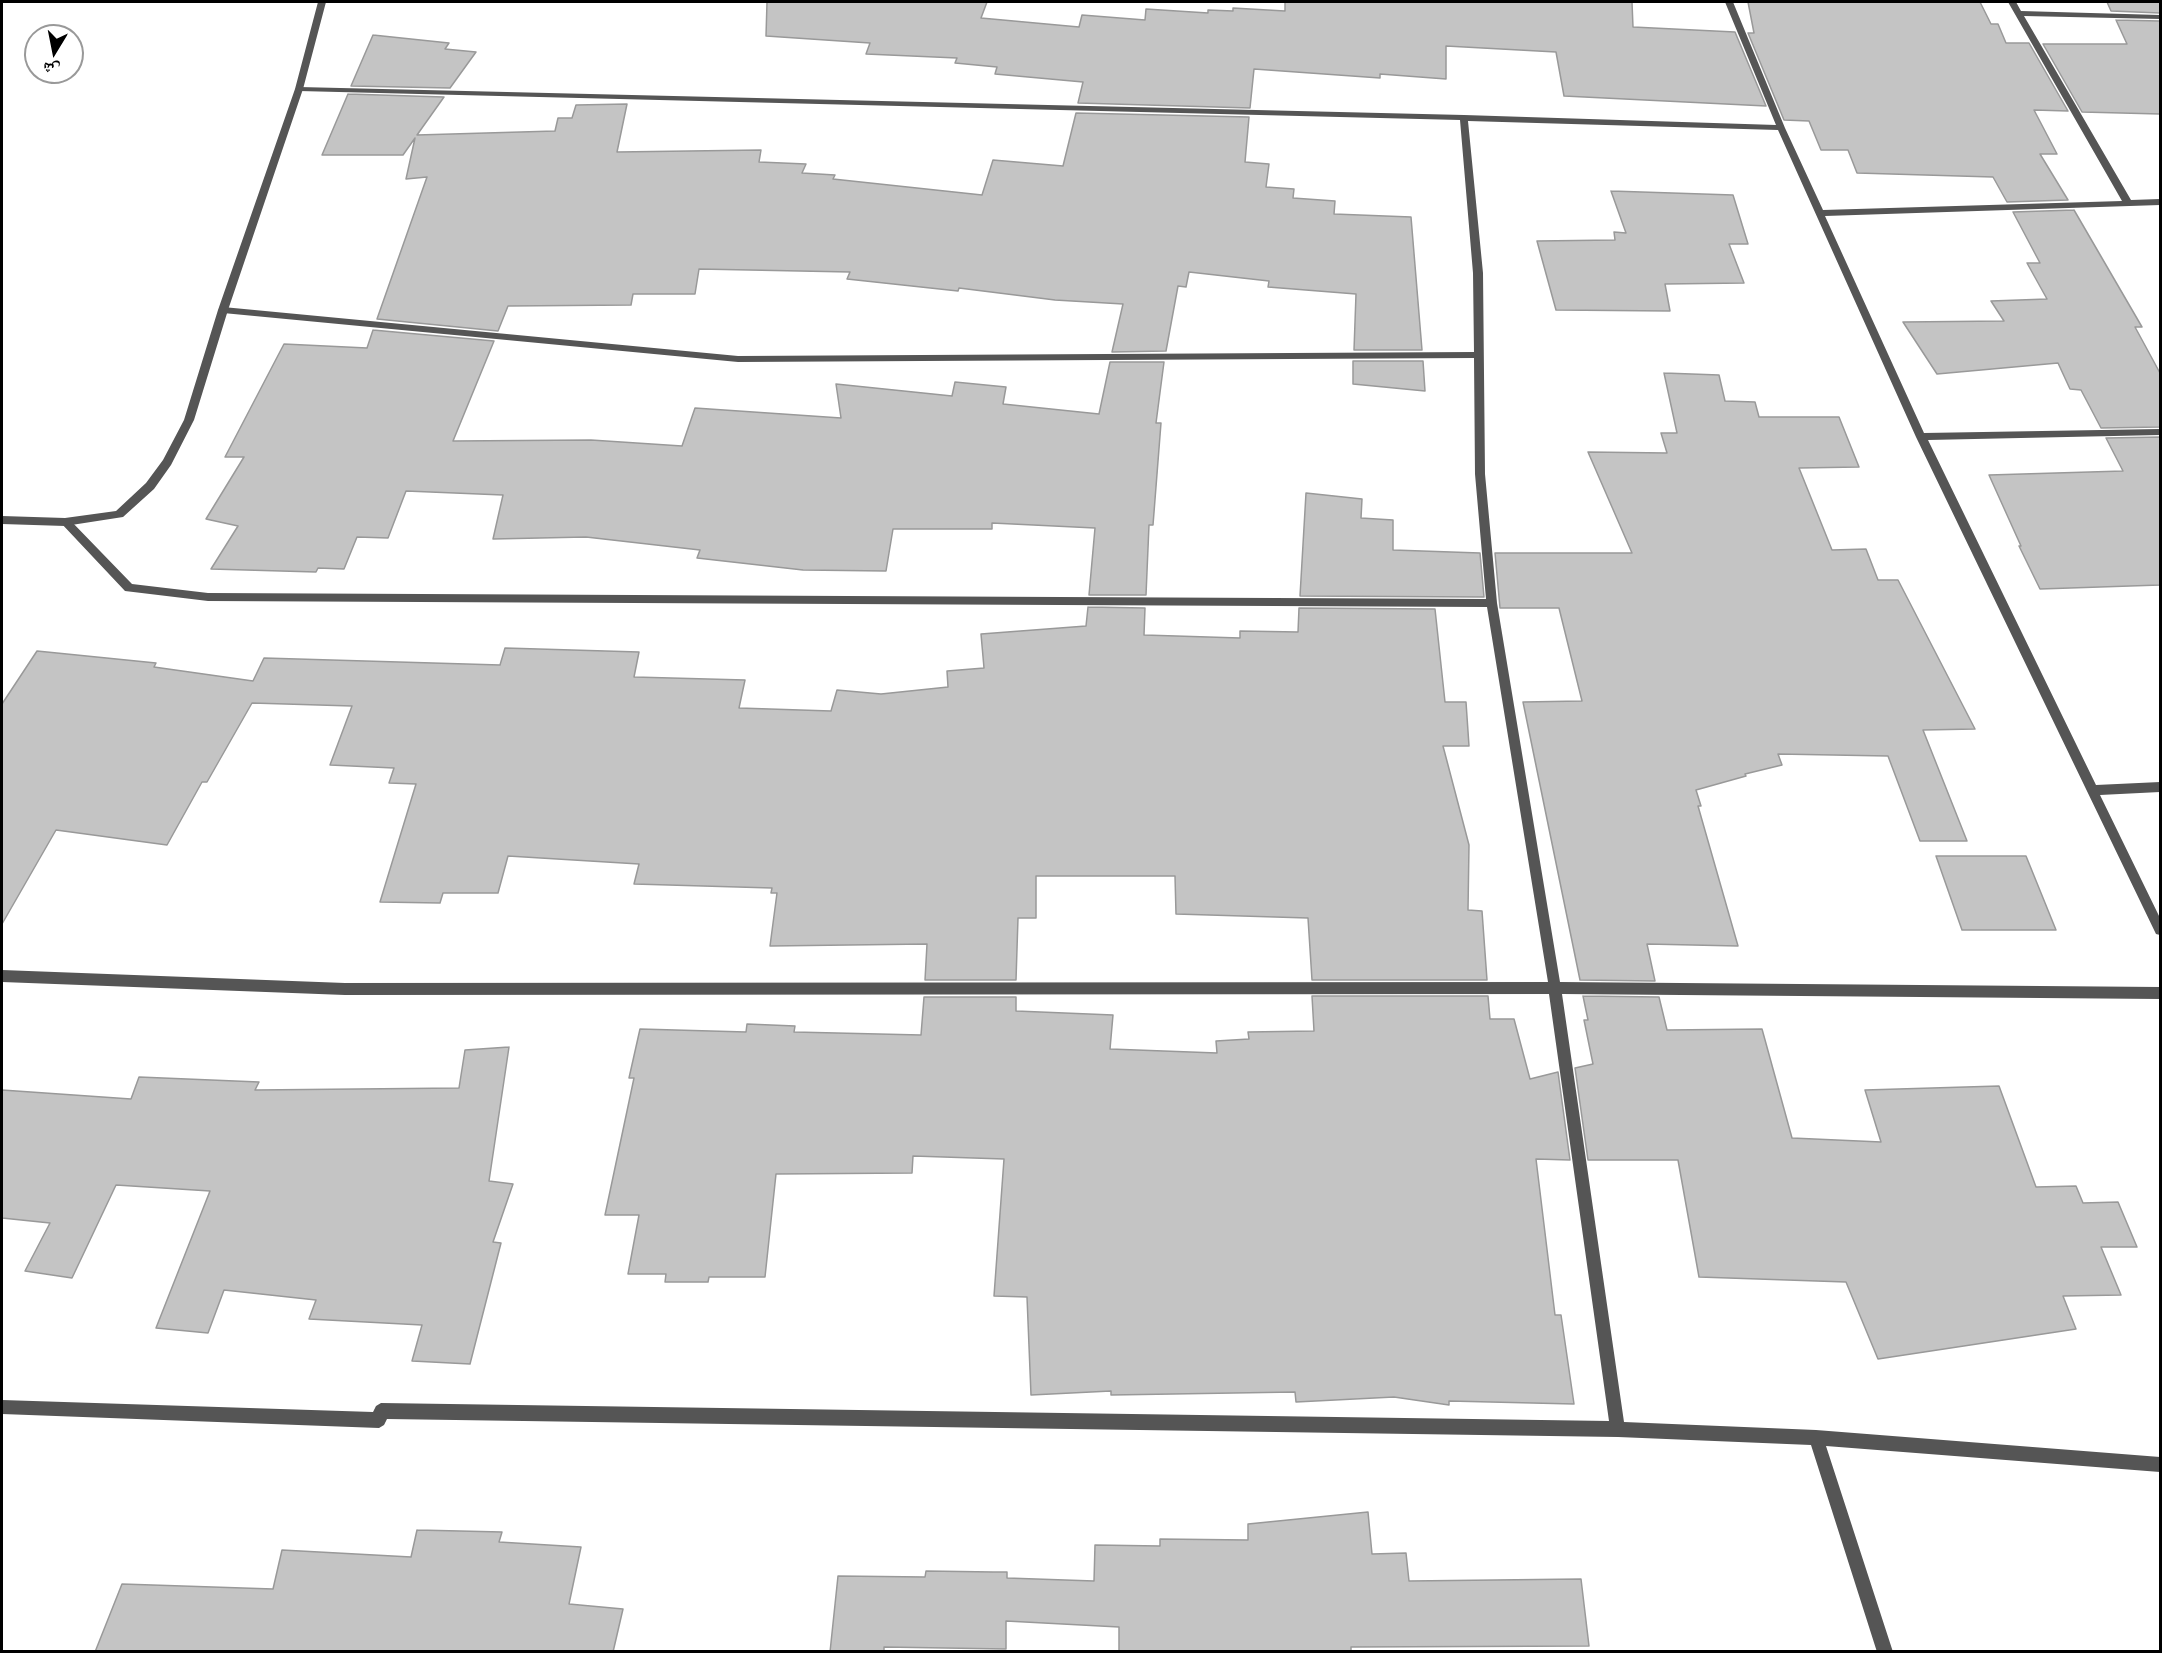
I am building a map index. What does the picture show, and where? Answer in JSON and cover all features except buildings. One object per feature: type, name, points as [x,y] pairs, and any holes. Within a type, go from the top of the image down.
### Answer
[{"type":"street","points":[[2,520],[65,522],[119,514],[150,486],[167,462],[189,420],[223,310],[299,89],[322,2]]},
{"type":"street","points":[[1729,2],[1780,128],[1921,438],[2094,790],[2160,930]]},
{"type":"street","points":[[2012,2],[2128,203]]},
{"type":"street","points":[[2018,13],[2160,17]]},
{"type":"street","points":[[299,89],[1780,128]]},
{"type":"street","points":[[1464,118],[1478,273],[1480,474],[1492,603],[1555,988],[1617,1430]]},
{"type":"street","points":[[1820,213],[2160,202]]},
{"type":"street","points":[[223,310],[738,359],[1478,355]]},
{"type":"street","points":[[1921,438],[2160,432]]},
{"type":"street","points":[[65,522],[129,588],[208,597],[1492,603]]},
{"type":"street","points":[[2094,790],[2160,787]]},
{"type":"street","points":[[2,976],[345,989],[1555,988],[2160,993]]},
{"type":"street","points":[[2,1407],[379,1420],[381,1411],[1617,1430],[1816,1438],[2160,1464]]},
{"type":"street","points":[[1816,1438],[1885,1652]]}]
